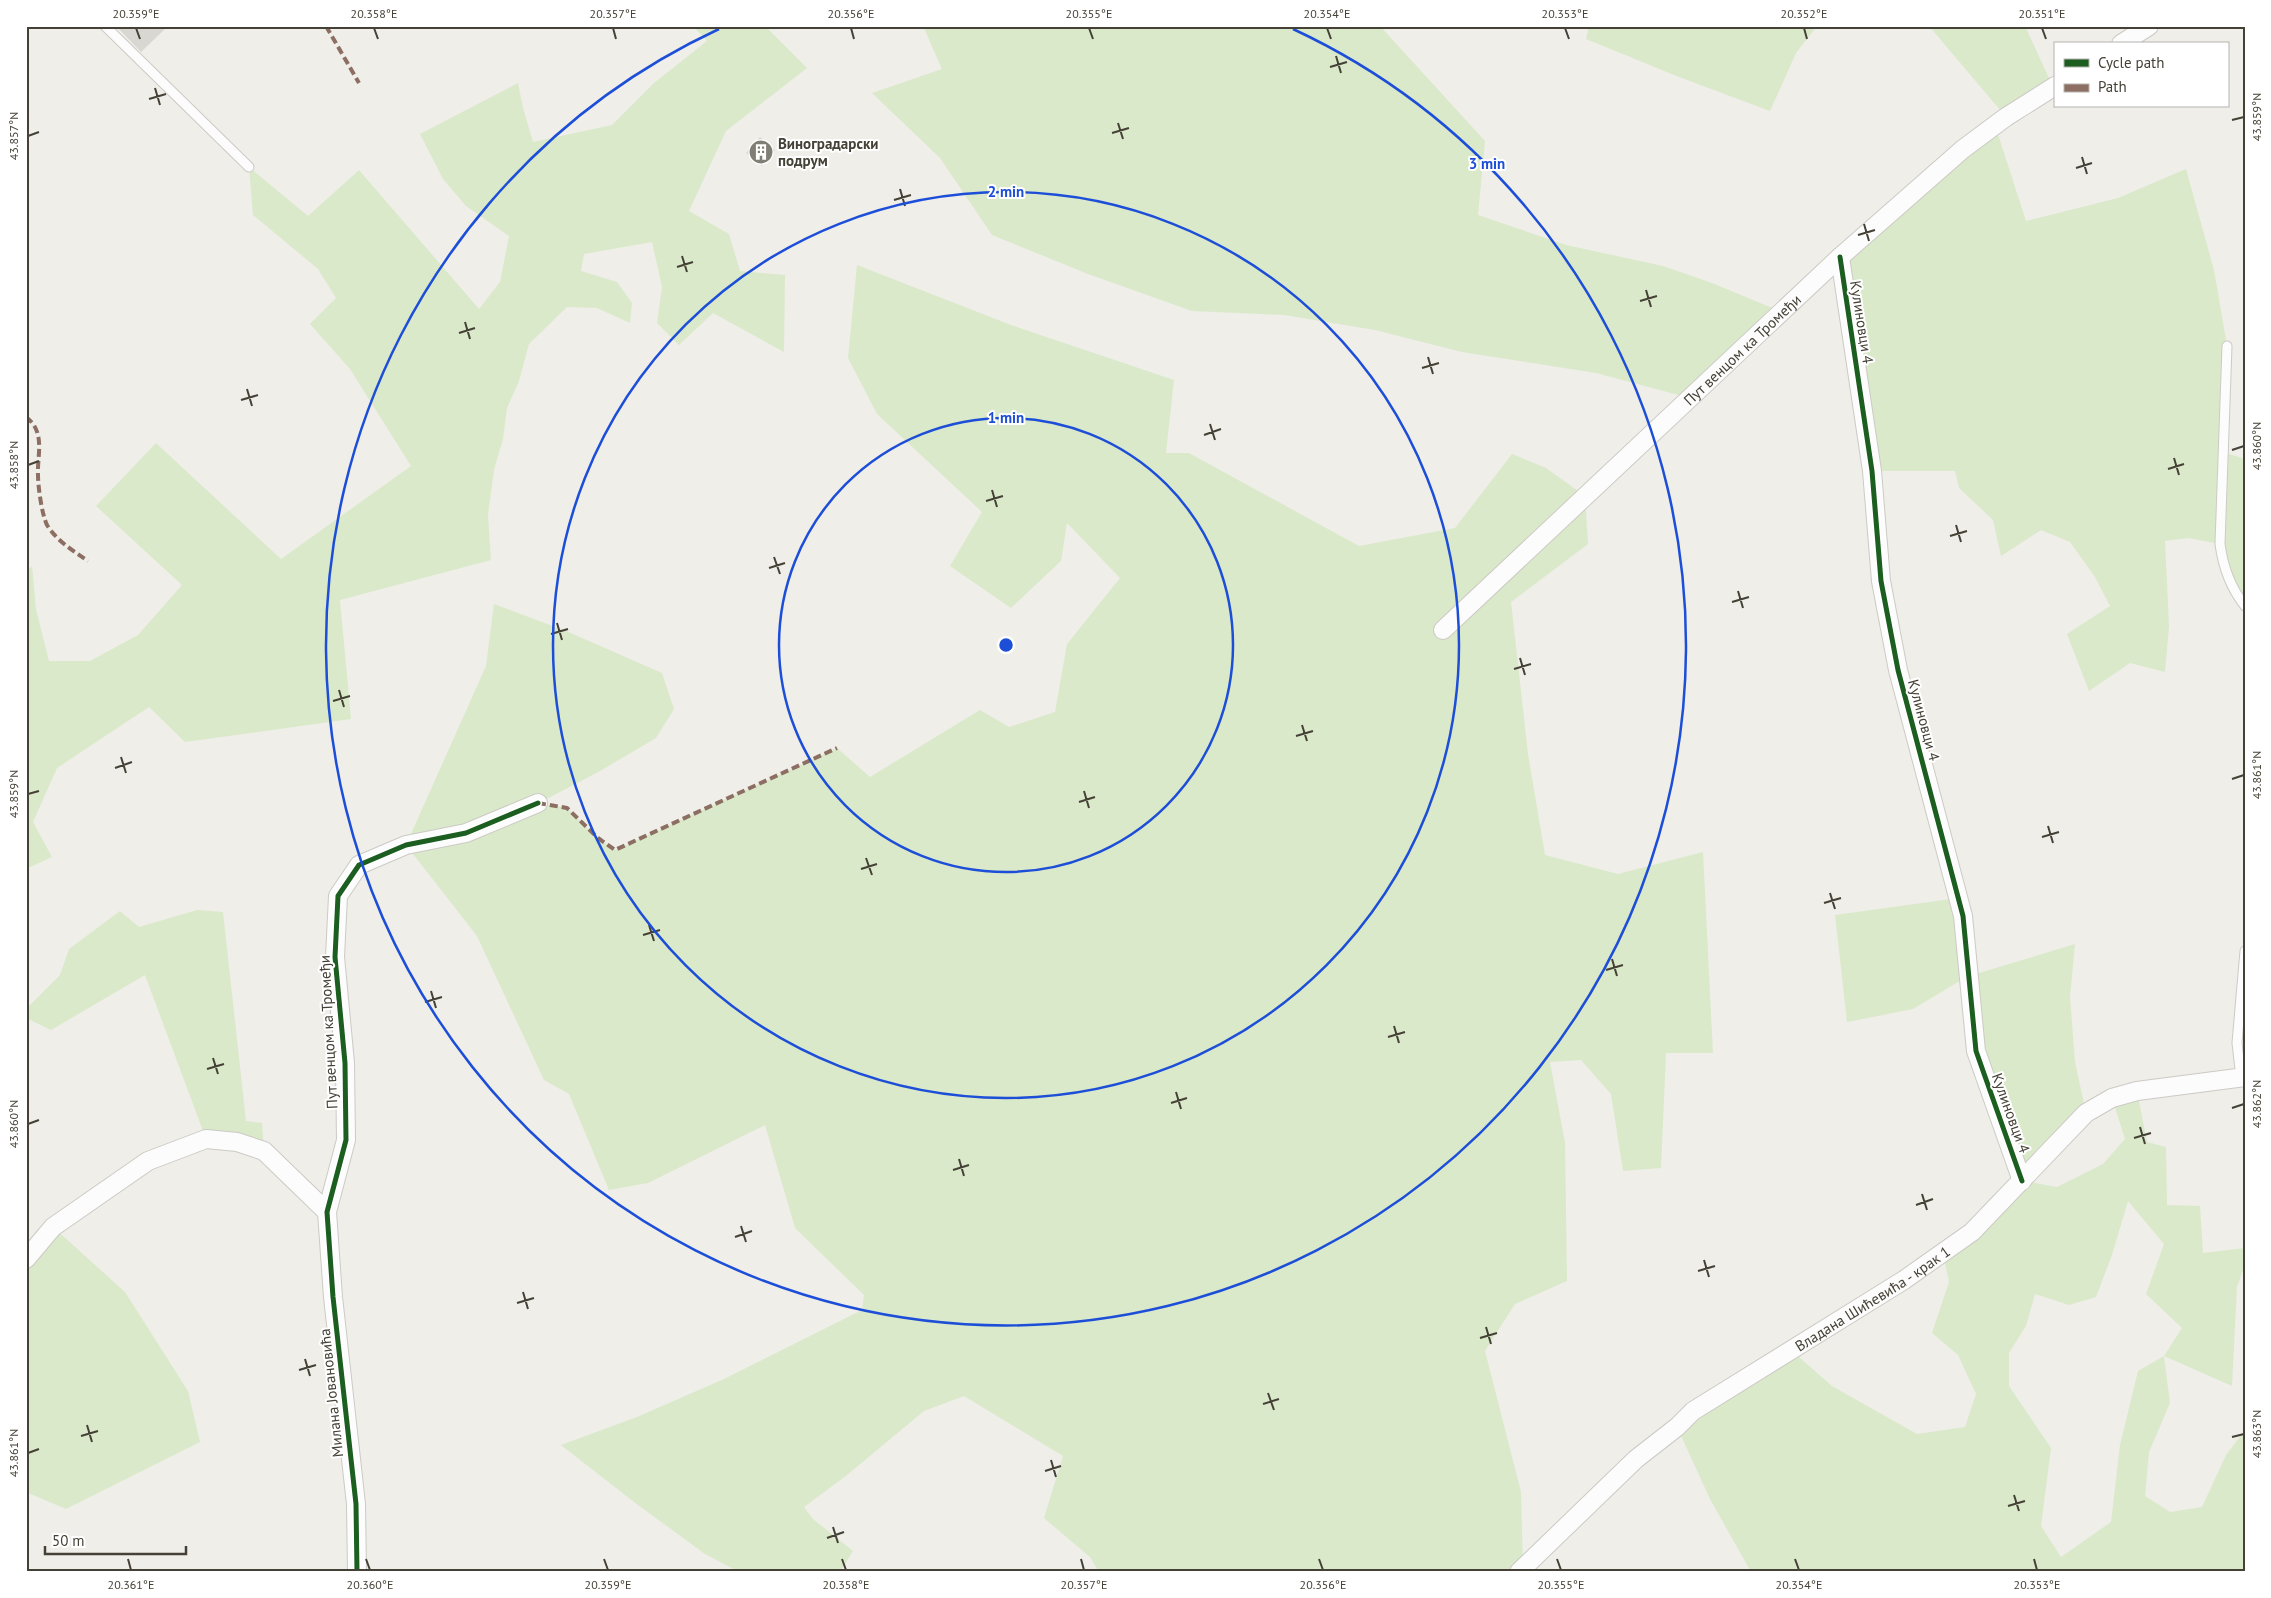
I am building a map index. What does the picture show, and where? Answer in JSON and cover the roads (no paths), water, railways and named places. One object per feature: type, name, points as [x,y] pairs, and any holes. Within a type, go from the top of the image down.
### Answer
[{"type":"street","points":[[2124,42],[2149,26]]},
{"type":"street","name":"Пут венцом ка Тромеђи","points":[[1443,630],[1840,257],[1963,149],[2006,117],[2054,87]]},
{"type":"street","name":"Кулиновци 4","points":[[1840,257],[1872,471],[1881,580],[1898,670],[1963,916],[1976,1051],[2022,1181]]},
{"type":"street","name":"Пут венцом ка Тромеђи","points":[[327,1212],[346,1140],[345,1063],[335,957],[338,896],[359,865],[406,845],[466,833],[538,803]]},
{"type":"street","name":"Владана Шићевића - крак 1","points":[[1519,1572],[1636,1459],[1678,1427],[1693,1411],[1912,1275],[1972,1232],[2086,1113],[2112,1098],[2145,1090],[2243,1077]]},
{"type":"street","points":[[26,1258],[52,1226],[148,1160],[206,1139],[237,1142],[264,1151],[327,1212]]},
{"type":"street","name":"Милана Јовановића","points":[[327,1212],[333,1297],[356,1504],[357,1572]]},
{"type":"lane","points":[[105,26],[249,167]]},
{"type":"lane","points":[[2227,346],[2220,544],[2225,572],[2230,585],[2245,606]]},
{"type":"lane","points":[[2243,1077],[2237,1043],[2245,951]]},
{"type":"place","name":"Виноградарски подрум","points":[[761,152]]}]
